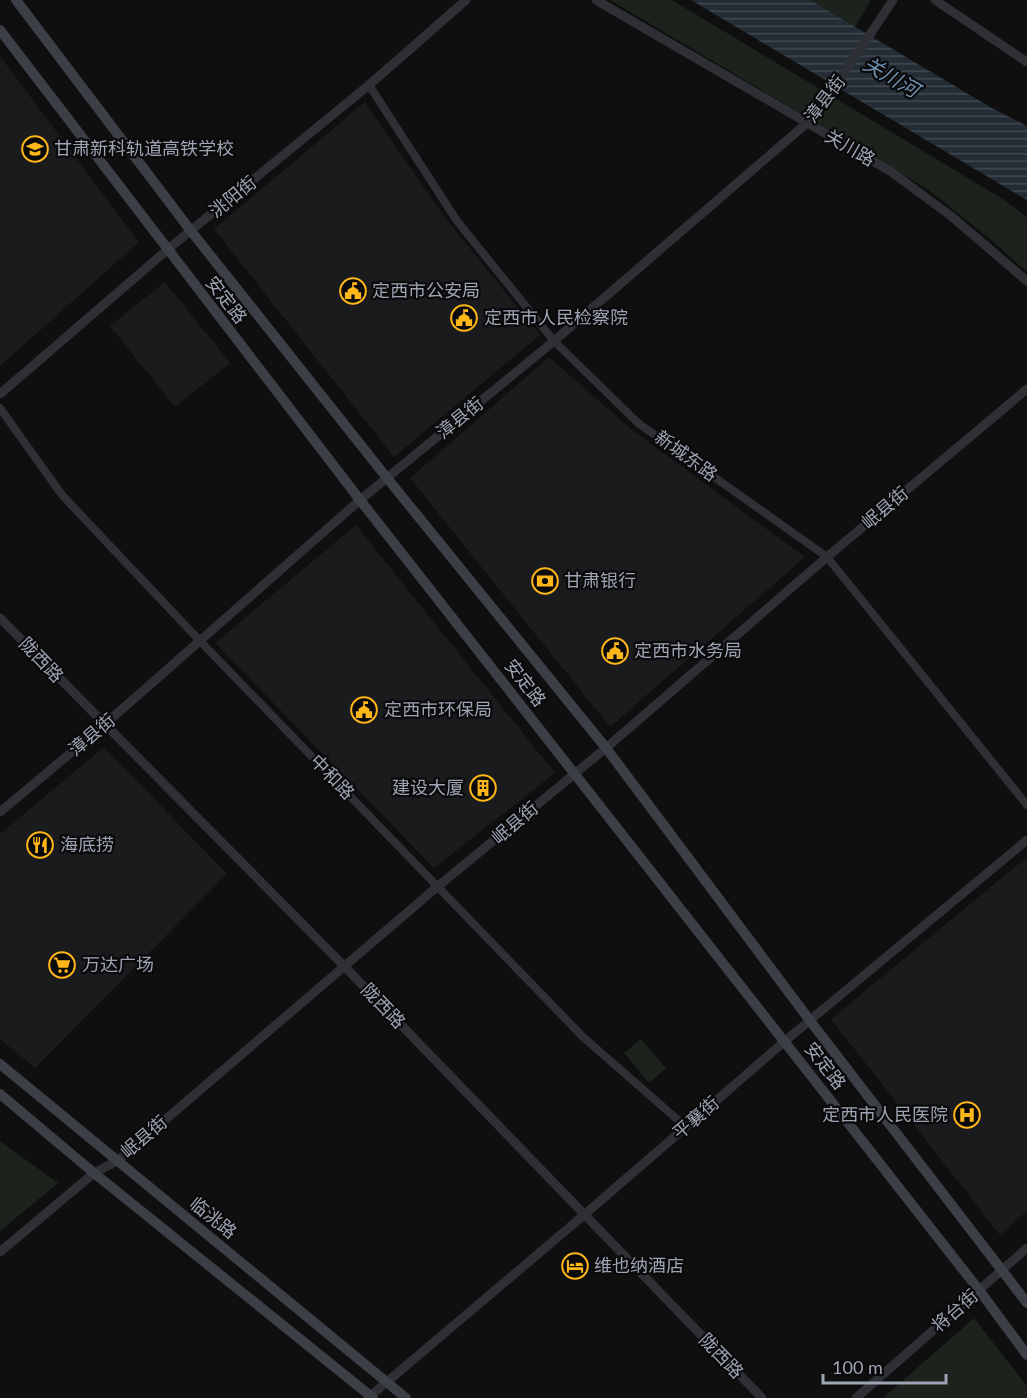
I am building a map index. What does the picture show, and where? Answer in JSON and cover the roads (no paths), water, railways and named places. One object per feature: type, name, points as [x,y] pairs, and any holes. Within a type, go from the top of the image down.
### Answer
[{"type":"main road","name":"安定路","points":[[16,0],[192,231],[387,478],[606,748],[811,1022],[1027,1302]]},
{"type":"main road","name":"安定路","points":[[0,30],[360,500],[785,1041],[1027,1355]]},
{"type":"main road","name":"临洮路","points":[[0,1064],[406,1398]]},
{"type":"main road","points":[[0,1094],[370,1397]]},
{"type":"street","name":"洮阳街","points":[[0,394],[167,249],[369,85],[466,0]]},
{"type":"street","name":"关川路","points":[[596,0],[898,178],[951,216],[1027,281]]},
{"type":"street","name":"漳县街","points":[[0,812],[360,500],[554,341],[807,123],[827,99],[892,0]]},
{"type":"street","points":[[935,0],[1027,62]]},
{"type":"street","name":"新城东路","points":[[369,85],[457,221],[554,341],[638,423],[827,557],[1027,805]]},
{"type":"street","name":"岷县街","points":[[0,1252],[94,1173],[117,1161],[437,887],[606,748],[827,557],[1027,389]]},
{"type":"street","name":"中和路","points":[[0,408],[62,495],[200,641],[583,1037],[686,1127]]},
{"type":"street","name":"陇西路","points":[[0,618],[345,967],[762,1398]]},
{"type":"street","name":"平襄街","points":[[370,1397],[785,1041],[811,1022],[1027,840]]},
{"type":"street","name":"将台街","points":[[856,1398],[1027,1248]]},
{"type":"water","name":"关川河","points":[[691,0],[810,0],[990,107],[1027,126],[1027,200]]},
{"type":"place","name":"甘肃新科轨道高铁学校","points":[[35,149]]},
{"type":"place","name":"定西市公安局","points":[[353,291]]},
{"type":"place","name":"定西市人民检察院","points":[[464,318]]},
{"type":"place","name":"甘肃银行","points":[[545,581]]},
{"type":"place","name":"定西市水务局","points":[[615,651]]},
{"type":"place","name":"定西市环保局","points":[[364,710]]},
{"type":"place","name":"建设大厦","points":[[483,788]]},
{"type":"place","name":"海底捞","points":[[40,845]]},
{"type":"place","name":"万达广场","points":[[62,965]]},
{"type":"place","name":"定西市人民医院","points":[[967,1115]]},
{"type":"place","name":"维也纳酒店","points":[[575,1266]]}]
